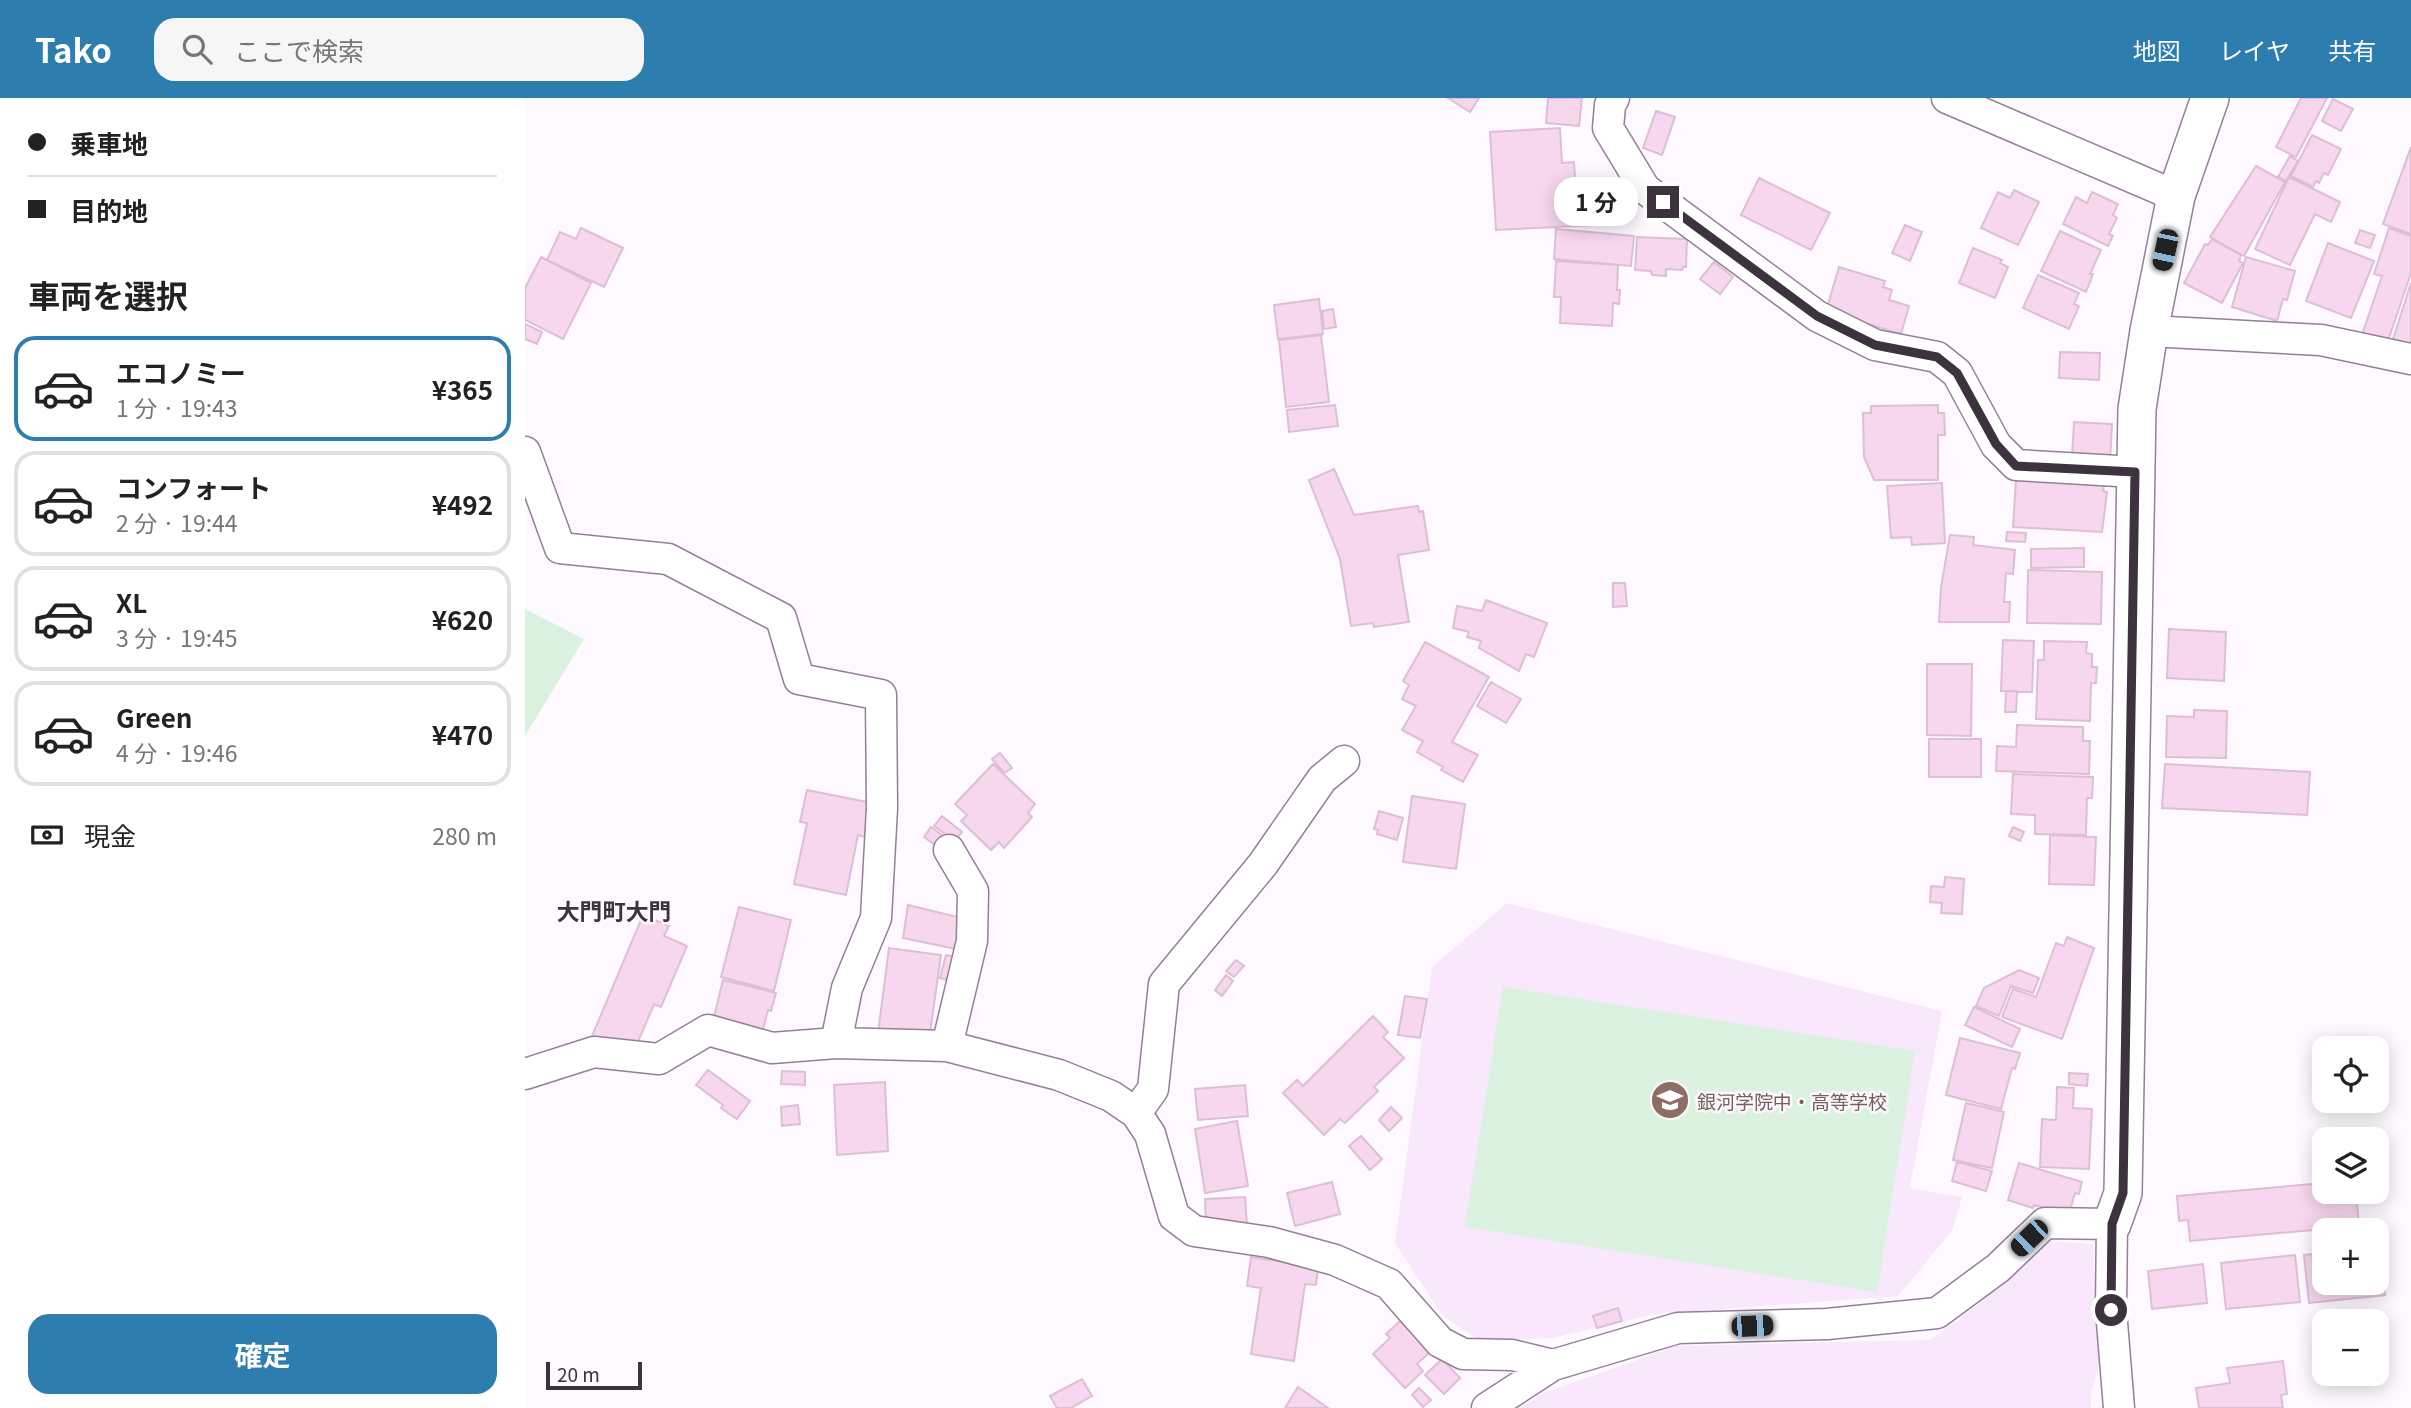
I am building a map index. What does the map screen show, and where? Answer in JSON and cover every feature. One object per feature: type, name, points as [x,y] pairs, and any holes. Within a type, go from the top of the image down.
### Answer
[{"type":"street","points":[[1614,98],[1610,105],[1608,128],[1645,189],[1817,316],[1875,345],[1937,357],[1957,373],[1996,444],[2016,466],[2135,472]]},
{"type":"street","points":[[1947,98],[2176,196]]},
{"type":"street","points":[[2119,1408],[2111,1310],[2112,1224],[2123,1193],[2137,409],[2149,331],[2176,196],[2210,98]]},
{"type":"street","points":[[2149,331],[2321,340],[2411,359]]},
{"type":"street","points":[[525,452],[560,548],[668,559],[781,618],[799,678],[881,695],[882,808],[876,918],[847,988],[836,1043]]},
{"type":"street","points":[[1136,1113],[1153,1089],[1164,984],[1263,864],[1322,779],[1344,761]]},
{"type":"street","points":[[947,1046],[972,941],[973,891],[950,850]]},
{"type":"street","points":[[525,1074],[594,1052],[659,1059],[708,1030],[772,1048],[836,1043],[947,1046],[1059,1074],[1111,1096],[1136,1113],[1150,1133],[1174,1216],[1194,1231],[1269,1242],[1335,1260],[1389,1284],[1440,1342],[1463,1354],[1512,1355],[1553,1365]]},
{"type":"street","points":[[1487,1408],[1553,1365],[1678,1328],[1827,1324],[1937,1313],[1998,1268],[2045,1223],[2112,1224]]},
{"type":"shaded area","name":"銀河学院中・高等学校","points":[[1507,903],[1942,1011],[1910,1188],[1962,1197],[1952,1231],[1898,1296],[1655,1314],[1553,1338],[1480,1341],[1442,1315],[1395,1243],[1432,967]]},
{"type":"shaded area","points":[[2048,1241],[2093,1244],[2100,1360],[2091,1395],[2091,1408],[1519,1408],[1544,1393],[1676,1346],[1930,1340],[1982,1302],[2033,1249]]},
{"type":"green space","points":[[525,609],[584,639],[525,736]]},
{"type":"green space","points":[[1503,987],[1915,1051],[1877,1292],[1465,1227]]},
{"type":"building","points":[[1448,98],[1479,98],[1470,112]]},
{"type":"building","points":[[1548,98],[1582,98],[1579,126],[1546,123]]},
{"type":"building","points":[[2301,98],[2327,98],[2296,157],[2276,147]]},
{"type":"building","points":[[2333,99],[2353,109],[2341,131],[2322,121]]},
{"type":"building","points":[[1656,111],[1675,117],[1662,155],[1643,148]]},
{"type":"building","points":[[1560,128],[1562,163],[1574,162],[1576,193],[1595,193],[1597,225],[1496,230],[1490,132]]},
{"type":"building","points":[[2312,135],[2341,149],[2328,175],[2324,173],[2319,183],[2316,181],[2313,187],[2291,176]]},
{"type":"building","points":[[2411,147],[2411,234],[2383,224]]},
{"type":"building","points":[[2290,156],[2298,161],[2286,181],[2278,177]]},
{"type":"building","points":[[2256,166],[2285,182],[2244,256],[2210,237]]},
{"type":"building","points":[[2289,177],[2340,202],[2331,222],[2315,214],[2290,265],[2255,249]]},
{"type":"building","points":[[1759,178],[1830,213],[1811,250],[1741,215]]},
{"type":"building","points":[[2014,190],[2039,202],[2018,245],[1981,228],[1998,192],[2010,198]]},
{"type":"building","points":[[2092,192],[2118,204],[2113,215],[2117,218],[2109,234],[2113,236],[2108,246],[2063,224],[2076,197],[2087,203]]},
{"type":"building","points":[[1905,225],[1922,232],[1910,261],[1892,253]]},
{"type":"building","points":[[581,228],[623,248],[604,287],[547,260],[560,232],[576,239]]},
{"type":"building","points":[[2389,228],[2411,236],[2411,273],[2387,344],[2362,335],[2382,276],[2374,274]]},
{"type":"building","points":[[1556,229],[1634,236],[1631,266],[1554,259]]},
{"type":"building","points":[[2360,230],[2375,235],[2370,248],[2355,243]]},
{"type":"building","points":[[2060,231],[2101,250],[2090,274],[2093,274],[2086,292],[2041,271]]},
{"type":"building","points":[[1637,237],[1687,239],[1686,267],[1682,270],[1666,269],[1666,276],[1635,270]]},
{"type":"building","points":[[2212,239],[2241,255],[2239,261],[2243,263],[2222,303],[2184,283],[2205,244],[2208,245]]},
{"type":"building","points":[[2328,243],[2374,261],[2351,318],[2306,301]]},
{"type":"building","points":[[1973,248],[2002,260],[2000,263],[2008,267],[1995,298],[1959,283]]},
{"type":"building","points":[[541,257],[591,283],[563,339],[525,320],[525,288]]},
{"type":"building","points":[[2246,257],[2295,271],[2287,300],[2283,299],[2277,321],[2232,307]]},
{"type":"building","points":[[1556,261],[1618,265],[1619,304],[1613,303],[1612,326],[1560,323],[1561,297],[1554,297]]},
{"type":"building","points":[[1714,262],[1733,277],[1720,294],[1700,279]]},
{"type":"building","points":[[1839,267],[1885,281],[1883,287],[1892,290],[1889,300],[1909,306],[1901,334],[1826,311]]},
{"type":"building","points":[[2038,275],[2079,293],[2074,304],[2079,306],[2069,329],[2023,308]]},
{"type":"building","points":[[2411,283],[2411,348],[2392,342]]},
{"type":"building","points":[[1319,299],[1323,334],[1278,339],[1274,305]]},
{"type":"building","points":[[1333,309],[1336,327],[1324,329],[1322,311]]},
{"type":"building","points":[[525,324],[542,332],[537,344],[525,339]]},
{"type":"building","points":[[1321,335],[1329,402],[1286,407],[1279,340]]},
{"type":"building","points":[[2060,352],[2100,353],[2099,380],[2059,378]]},
{"type":"building","points":[[1335,405],[1338,426],[1289,432],[1287,410]]},
{"type":"building","points":[[1938,405],[1938,413],[1944,413],[1945,435],[1938,435],[1938,480],[1874,480],[1864,457],[1863,413],[1871,413],[1871,406]]},
{"type":"building","points":[[2074,422],[2112,424],[2110,462],[2072,457]]},
{"type":"building","points":[[1334,469],[1354,515],[1418,506],[1419,512],[1423,511],[1429,550],[1398,555],[1409,622],[1374,627],[1373,623],[1351,626],[1340,559],[1309,480]]},
{"type":"building","points":[[2016,479],[2104,484],[2103,491],[2107,492],[2102,532],[2013,527]]},
{"type":"building","points":[[1942,483],[1945,543],[1912,545],[1911,537],[1891,538],[1887,486]]},
{"type":"building","points":[[2007,532],[2026,533],[2025,542],[2006,541]]},
{"type":"building","points":[[1950,535],[1974,537],[1973,545],[2015,550],[2013,574],[2006,573],[2004,602],[2010,602],[2009,622],[1939,622],[1941,587]]},
{"type":"building","points":[[2084,548],[2084,567],[2031,568],[2031,549]]},
{"type":"building","points":[[2028,570],[2102,572],[2101,624],[2027,623]]},
{"type":"building","points":[[1613,583],[1625,583],[1627,606],[1613,607]]},
{"type":"building","points":[[1486,600],[1547,623],[1534,657],[1526,654],[1519,671],[1479,648],[1481,641],[1467,637],[1469,632],[1453,628],[1457,606],[1482,611]]},
{"type":"building","points":[[2169,629],[2226,632],[2224,681],[2167,678]]},
{"type":"building","points":[[2003,640],[2034,641],[2032,692],[2001,691]]},
{"type":"building","points":[[2044,641],[2087,642],[2086,653],[2092,654],[2092,667],[2097,667],[2096,683],[2091,683],[2090,721],[2036,719],[2038,660],[2044,660]]},
{"type":"building","points":[[1425,642],[1489,677],[1452,742],[1478,755],[1463,782],[1417,752],[1423,741],[1402,730],[1416,706],[1402,699],[1409,685],[1403,681]]},
{"type":"building","points":[[1927,664],[1972,664],[1971,736],[1927,735]]},
{"type":"building","points":[[1491,682],[1521,699],[1506,723],[1477,706]]},
{"type":"building","points":[[2006,691],[2017,691],[2016,712],[2005,712]]},
{"type":"building","points":[[2194,710],[2227,711],[2226,758],[2166,757],[2167,716],[2194,717]]},
{"type":"building","points":[[2017,725],[2083,727],[2083,741],[2090,741],[2089,774],[1996,771],[1997,746],[2016,747]]},
{"type":"building","points":[[1929,739],[1981,739],[1981,777],[1929,777]]},
{"type":"building","points":[[1000,753],[1012,768],[1004,773],[992,759]]},
{"type":"building","points":[[993,764],[1035,804],[1028,813],[1032,817],[1004,848],[999,842],[991,850],[961,821],[967,815],[955,804]]},
{"type":"building","points":[[2165,764],[2310,772],[2307,815],[2162,808]]},
{"type":"building","points":[[2013,774],[2093,777],[2092,798],[2087,798],[2086,835],[2035,834],[2035,815],[2011,814]]},
{"type":"building","points":[[807,790],[872,803],[865,837],[858,835],[846,895],[794,884],[807,823],[800,822]]},
{"type":"building","points":[[1412,796],[1465,804],[1456,869],[1403,862]]},
{"type":"building","points":[[1379,811],[1403,818],[1397,840],[1377,834],[1378,830],[1374,829]]},
{"type":"building","points":[[942,816],[962,832],[955,841],[934,826]]},
{"type":"building","points":[[931,827],[953,843],[946,853],[924,837]]},
{"type":"building","points":[[2013,827],[2024,832],[2020,841],[2009,836]]},
{"type":"building","points":[[2050,835],[2096,837],[2094,885],[2049,884]]},
{"type":"building","points":[[1945,877],[1964,879],[1962,914],[1941,913],[1942,903],[1930,902],[1931,886],[1944,887]]},
{"type":"building","points":[[908,905],[982,923],[975,953],[903,938]]},
{"type":"building","points":[[739,907],[791,920],[774,991],[721,977]]},
{"type":"building","points":[[643,915],[669,926],[664,936],[687,946],[661,1007],[654,1004],[633,1054],[592,1036]]},
{"type":"building","points":[[2067,937],[2094,948],[2062,1039],[2002,1017],[2013,989],[2036,997],[2056,943],[2064,946]]},
{"type":"building","points":[[889,948],[941,955],[929,1040],[878,1033]]},
{"type":"building","points":[[946,955],[957,957],[952,981],[940,978]]},
{"type":"building","points":[[1236,960],[1244,966],[1234,977],[1226,971]]},
{"type":"building","points":[[2019,970],[2039,978],[2033,993],[2011,986],[1999,1016],[1976,1006],[1984,988]]},
{"type":"building","points":[[1226,975],[1233,981],[1222,996],[1215,990]]},
{"type":"building","points":[[723,980],[776,993],[771,1011],[768,1010],[760,1041],[711,1029]]},
{"type":"building","points":[[1405,996],[1427,999],[1420,1038],[1398,1035]]},
{"type":"building","points":[[1974,1007],[2020,1029],[2012,1047],[1965,1025]]},
{"type":"building","points":[[1373,1016],[1388,1032],[1383,1037],[1404,1058],[1374,1087],[1378,1091],[1345,1123],[1340,1119],[1324,1135],[1283,1093],[1297,1080],[1303,1086]]},
{"type":"building","points":[[1960,1038],[2020,1053],[2015,1069],[2012,1068],[2001,1109],[1946,1095]]},
{"type":"building","points":[[708,1070],[750,1101],[737,1119],[696,1085]]},
{"type":"building","points":[[782,1071],[805,1072],[805,1085],[781,1084]]},
{"type":"building","points":[[2069,1073],[2088,1074],[2087,1086],[2069,1084]]},
{"type":"building","points":[[885,1082],[888,1151],[837,1155],[834,1085]]},
{"type":"building","points":[[1245,1085],[1248,1116],[1198,1120],[1195,1089]]},
{"type":"building","points":[[2057,1087],[2074,1088],[2073,1108],[2092,1109],[2089,1169],[2040,1167],[2042,1119],[2056,1120]]},
{"type":"building","points":[[1966,1103],[2004,1112],[1992,1168],[1953,1160]]},
{"type":"building","points":[[798,1105],[800,1124],[782,1126],[781,1107]]},
{"type":"building","points":[[1391,1107],[1402,1118],[1389,1131],[1379,1120]]},
{"type":"building","points":[[1237,1121],[1248,1186],[1205,1193],[1195,1129]]},
{"type":"building","points":[[1361,1136],[1382,1159],[1370,1170],[1349,1146]]},
{"type":"building","points":[[1957,1162],[1992,1171],[1986,1191],[1952,1181]]},
{"type":"building","points":[[2019,1163],[2082,1182],[2079,1194],[2075,1193],[2068,1218],[2055,1211],[2008,1200]]},
{"type":"building","points":[[1332,1182],[1340,1214],[1295,1226],[1287,1193]]},
{"type":"building","points":[[2312,1184],[2312,1204],[2357,1204],[2358,1218],[2312,1218],[2312,1230],[2190,1241],[2188,1220],[2179,1221],[2177,1196]]},
{"type":"building","points":[[1245,1197],[1247,1226],[1206,1228],[1205,1199]]},
{"type":"building","points":[[2312,1254],[2312,1295],[2385,1295],[2309,1303],[2304,1255]]},
{"type":"building","points":[[2295,1255],[2300,1302],[2226,1309],[2221,1263]]},
{"type":"building","points":[[1251,1257],[1318,1267],[1316,1285],[1305,1284],[1294,1361],[1251,1354],[1261,1288],[1247,1286]]},
{"type":"building","points":[[2203,1264],[2207,1303],[2152,1309],[2148,1271]]},
{"type":"building","points":[[1618,1308],[1622,1321],[1597,1328],[1593,1316]]},
{"type":"building","points":[[1400,1321],[1430,1352],[1417,1364],[1423,1371],[1405,1388],[1373,1354],[1390,1338],[1386,1334]]},
{"type":"building","points":[[1442,1359],[1460,1378],[1444,1394],[1425,1375]]},
{"type":"building","points":[[2283,1361],[2287,1394],[2281,1395],[2283,1408],[2199,1408],[2196,1388],[2230,1383],[2227,1368]]},
{"type":"building","points":[[1082,1379],[1092,1396],[1071,1408],[1057,1408],[1050,1396]]},
{"type":"building","points":[[1298,1387],[1328,1408],[1285,1408]]},
{"type":"building","points":[[1419,1388],[1431,1400],[1423,1407],[1412,1395]]},
{"type":"place","name":"銀河学院中・高等学校","points":[[1670,1100]]},
{"type":"district","name":"大門町大門","points":[[614,910]]},
{"type":"route","points":[[1663,202],[1817,316],[1875,345],[1937,357],[1957,373],[1996,444],[2016,466],[2135,472],[2123,1193],[2112,1224],[2111,1310]]}]
